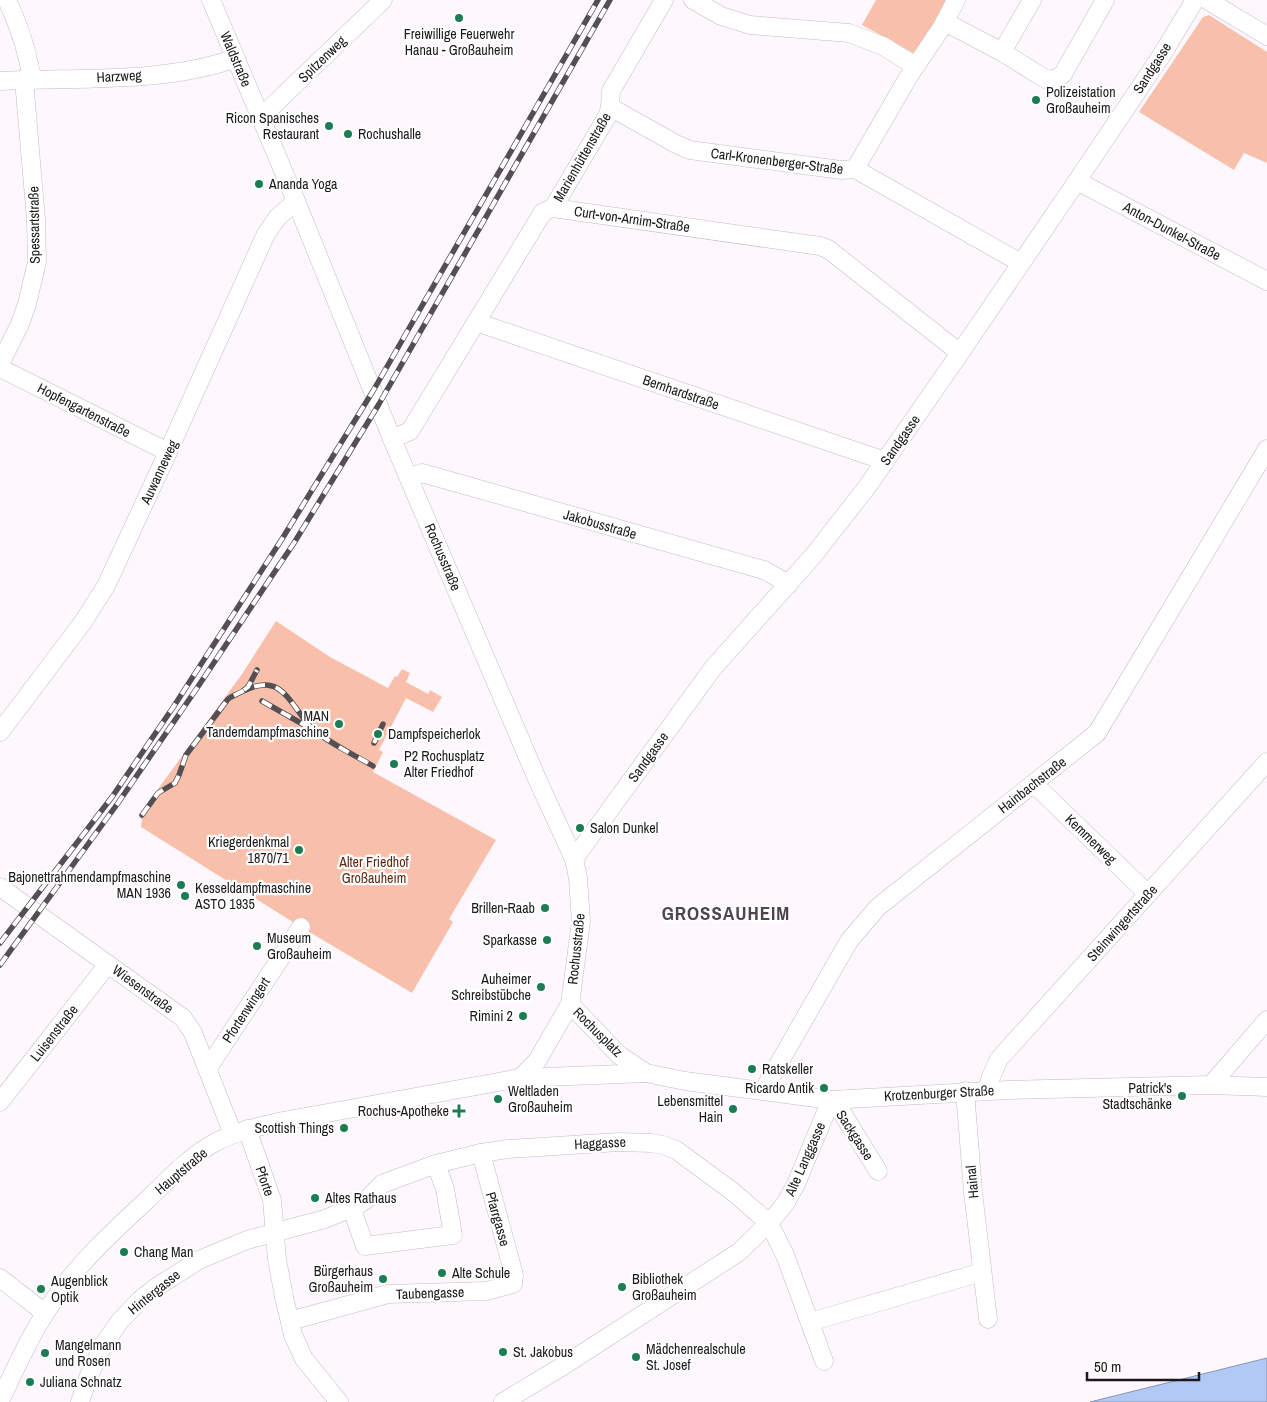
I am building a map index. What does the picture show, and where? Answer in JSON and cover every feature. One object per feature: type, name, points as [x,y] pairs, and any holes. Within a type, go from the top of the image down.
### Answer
[{"type":"street","name":"Spessartstraße","points":[[0,364],[20,324],[37,262],[25,48],[6,0]]},
{"type":"street","name":"Waldstraße","points":[[211,0],[261,117]]},
{"type":"street","name":"Spitzenweg","points":[[261,117],[383,0]]},
{"type":"street","name":"Marienhüttenstraße","points":[[553,208],[608,114],[611,90],[664,0]]},
{"type":"street","points":[[693,0],[721,16],[750,25],[849,33],[884,46],[915,66]]},
{"type":"street","points":[[855,169],[915,66],[945,22],[956,0]]},
{"type":"street","points":[[1002,52],[1032,0]]},
{"type":"street","points":[[945,22],[1002,52],[1047,80],[1057,78],[1063,74],[1105,0]]},
{"type":"street","name":"Sandgasse","points":[[574,859],[713,668],[789,584],[851,508],[885,462],[1161,56],[1195,0]]},
{"type":"street","points":[[1207,0],[1267,36]]},
{"type":"street","name":"Harzweg","points":[[0,81],[112,78],[196,68],[236,58]]},
{"type":"street","name":"Carl-Kronenberger-Straße","points":[[610,107],[690,150],[841,170],[855,169],[1021,262]]},
{"type":"street","name":"Rochusstraße","points":[[261,117],[392,439],[534,771],[574,859],[579,886],[581,921],[570,1004]]},
{"type":"street","name":"Anton-Dunkel-Straße","points":[[1076,181],[1267,281]]},
{"type":"street","name":"Auwanneweg","points":[[0,732],[98,600],[168,452],[262,242],[277,218],[296,201]]},
{"type":"street","points":[[392,439],[410,431],[543,212],[553,208]]},
{"type":"street","name":"Curt-von-Arnim-Straße","points":[[553,208],[828,248],[960,353]]},
{"type":"street","name":"Bernhardstraße","points":[[476,322],[885,462]]},
{"type":"street","name":"Hopfengartenstraße","points":[[0,368],[168,452]]},
{"type":"street","name":"Hainbachstraße","points":[[763,1091],[849,941],[863,923],[878,907],[1091,738],[1102,726],[1267,449]]},
{"type":"street","name":"Jakobusstraße","points":[[409,478],[422,473],[764,570],[789,584]]},
{"type":"street","name":"Steinwingertstraße","points":[[987,1090],[999,1059],[1267,762]]},
{"type":"street","name":"Kemmerweg","points":[[1034,784],[1148,894]]},
{"type":"street","name":"Wiesenstraße","points":[[0,887],[183,1018],[193,1033],[240,1132]]},
{"type":"street","name":"Pfortenwingert","points":[[208,1068],[302,926]]},
{"type":"street","name":"Luisenstraße","points":[[0,1102],[108,964]]},
{"type":"street","name":"Rochusplatz","points":[[520,1078],[537,1061],[570,1004],[619,1055]]},
{"type":"street","points":[[1211,1085],[1267,1020]]},
{"type":"street","name":"Krotzenburger Straße","points":[[619,1055],[646,1073],[685,1081],[831,1100],[987,1090],[1211,1085],[1267,1088]]},
{"type":"street","name":"Rochusplatz","points":[[520,1078],[646,1073]]},
{"type":"street","name":"Hauptstraße","points":[[0,1401],[26,1346],[45,1313],[63,1288],[98,1247],[154,1193],[213,1144],[240,1132],[520,1078]]},
{"type":"street","name":"Hainal","points":[[965,1092],[973,1192],[988,1319]]},
{"type":"street","name":"Sackgasse","points":[[831,1100],[841,1111],[878,1171]]},
{"type":"street","name":"Alte Langgasse","points":[[502,1402],[568,1363],[739,1252],[769,1223],[785,1204],[796,1184],[831,1100]]},
{"type":"street","name":"Pforte","points":[[240,1132],[272,1200],[280,1278],[293,1335],[304,1359],[338,1402]]},
{"type":"street","name":"Haggasse","points":[[274,1234],[314,1223],[351,1208],[367,1198],[382,1184],[436,1164],[481,1153],[508,1149],[619,1142],[663,1145],[676,1150],[732,1191],[769,1223],[786,1255],[824,1361]]},
{"type":"street","name":"Pfarrgasse","points":[[481,1153],[514,1275],[513,1284]]},
{"type":"street","points":[[351,1208],[365,1246],[454,1235],[445,1189],[436,1164]]},
{"type":"street","name":"Hintergasse","points":[[80,1402],[88,1378],[103,1345],[120,1321],[140,1300],[169,1278],[199,1260],[240,1243],[274,1234]]},
{"type":"street","points":[[810,1322],[982,1272]]},
{"type":"street","points":[[0,1278],[45,1313]]},
{"type":"street","name":"Taubengasse","points":[[290,1321],[388,1294],[486,1291],[513,1284]]},
{"type":"green space","points":[[876,0],[946,0],[917,55],[862,25]]},
{"type":"green space","points":[[1209,15],[1267,52],[1267,163],[1244,153],[1234,170],[1139,112],[1203,17]]},
{"type":"green space","name":"Alter Friedhof Großauheim","points":[[276,621],[330,657],[388,688],[402,669],[410,673],[406,682],[428,694],[430,690],[442,697],[433,712],[406,698],[379,750],[383,752],[373,772],[496,840],[449,919],[453,922],[412,993],[301,927],[141,827],[142,820],[139,815],[242,674]]},
{"type":"water","points":[[1267,1358],[1267,1402],[1090,1402]]},
{"type":"railway","points":[[0,943],[112,797],[174,706],[282,539],[373,391],[598,0]]},
{"type":"railway","points":[[0,965],[118,803],[294,543],[379,404],[610,0]]},
{"type":"railway","points":[[244,690],[248,687],[257,670]]},
{"type":"railway","points":[[142,815],[158,793],[175,783],[186,755],[228,699],[256,686],[267,685],[278,688],[317,733],[373,766]]},
{"type":"railway","points":[[262,701],[306,726]]},
{"type":"railway","points":[[374,743],[383,724]]},
{"type":"place","name":"Freiwillige Feuerwehr Hanau - Großauheim","points":[[459,18]]},
{"type":"place","name":"Polizeistation Großauheim","points":[[1036,100]]},
{"type":"place","name":"Ricon Spanisches Restaurant","points":[[329,126]]},
{"type":"place","name":"Rochushalle","points":[[348,134]]},
{"type":"place","name":"Ananda Yoga","points":[[259,184]]},
{"type":"place","name":"MAN Tandemdampfmaschine","points":[[339,724]]},
{"type":"place","name":"Dampfspeicherlok","points":[[378,734]]},
{"type":"place","name":"P2 Rochusplatz Alter Friedhof","points":[[394,764]]},
{"type":"place","name":"Salon Dunkel","points":[[580,828]]},
{"type":"place","name":"Kriegerdenkmal 1870/71","points":[[299,850]]},
{"type":"place","name":"Bajonettrahmendampfmaschine MAN 1936","points":[[181,885]]},
{"type":"place","name":"Kesseldampfmaschine ASTO 1935","points":[[185,896]]},
{"type":"place","name":"Brillen-Raab","points":[[545,908]]},
{"type":"place","name":"Sparkasse","points":[[547,940]]},
{"type":"place","name":"Museum Großauheim","points":[[257,946]]},
{"type":"place","name":"Auheimer Schreibstübche","points":[[541,987]]},
{"type":"place","name":"Rimini 2","points":[[523,1016]]},
{"type":"place","name":"Ratskeller","points":[[752,1069]]},
{"type":"place","name":"Ricardo Antik","points":[[824,1088]]},
{"type":"place","name":"Patrick's Stadtschänke","points":[[1182,1096]]},
{"type":"place","name":"Weltladen Großauheim","points":[[498,1099]]},
{"type":"place","name":"Lebensmittel Hain","points":[[733,1109]]},
{"type":"place","name":"Rochus-Apotheke","points":[[459,1111]]},
{"type":"place","name":"Scottish Things","points":[[344,1128]]},
{"type":"place","name":"Altes Rathaus","points":[[315,1198]]},
{"type":"place","name":"Chang Man","points":[[124,1252]]},
{"type":"place","name":"Alte Schule","points":[[442,1273]]},
{"type":"place","name":"Bürgerhaus Großauheim","points":[[383,1279]]},
{"type":"place","name":"Bibliothek Großauheim","points":[[622,1287]]},
{"type":"place","name":"Augenblick Optik","points":[[41,1289]]},
{"type":"place","name":"St. Jakobus","points":[[503,1352]]},
{"type":"place","name":"Mangelmann und Rosen","points":[[45,1353]]},
{"type":"place","name":"Mädchenrealschule St. Josef","points":[[636,1357]]},
{"type":"place","name":"Juliana Schnatz","points":[[30,1382]]},
{"type":"district","name":"GROSSAUHEIM","points":[[726,913]]}]
